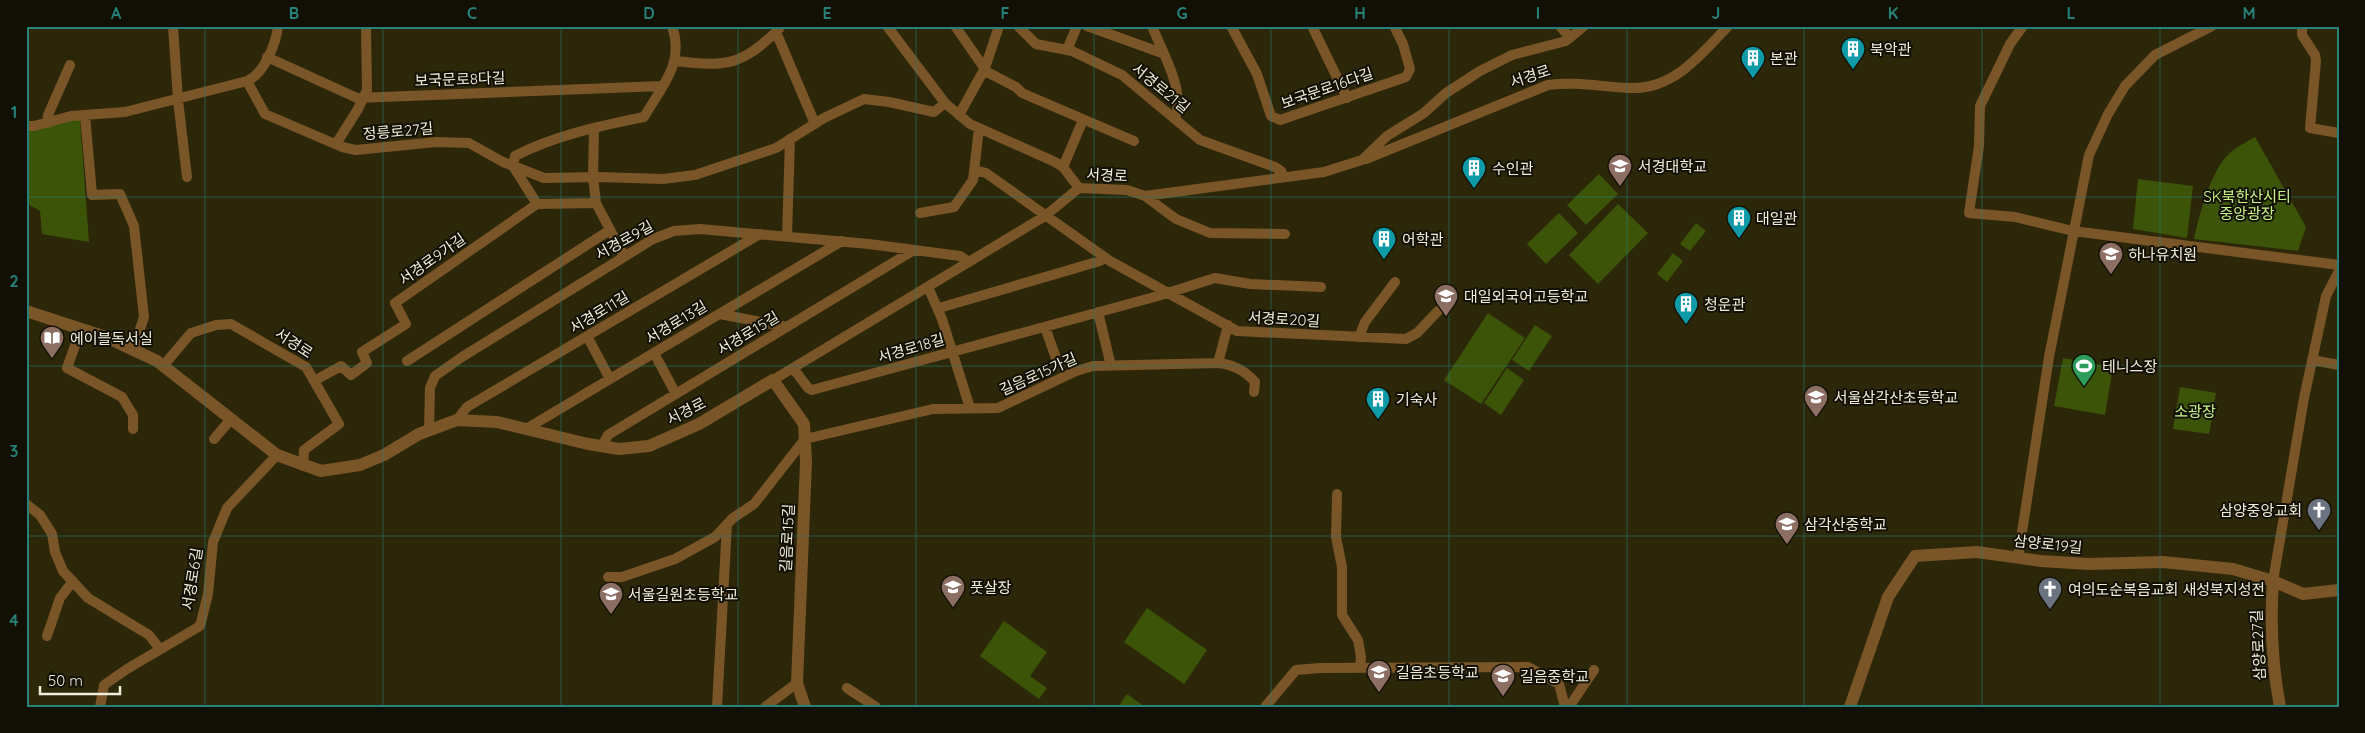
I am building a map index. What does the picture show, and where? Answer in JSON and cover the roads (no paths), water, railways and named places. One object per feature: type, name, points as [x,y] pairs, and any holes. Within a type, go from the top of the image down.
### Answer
[{"type":"street","points":[[173,26],[178,100],[187,177]]},
{"type":"street","points":[[26,126],[34,126],[71,116],[125,112],[247,81],[254,78],[263,67],[277,34],[278,26]]},
{"type":"street","points":[[336,144],[363,98],[368,80],[366,26]]},
{"type":"street","points":[[596,204],[537,204],[513,166],[516,156],[534,146],[594,128],[644,116],[676,61],[677,40],[672,26]]},
{"type":"street","points":[[887,26],[945,102],[959,115],[970,124],[1063,167],[1079,188]]},
{"type":"street","points":[[955,26],[987,72],[1016,87],[1022,93],[1134,141]]},
{"type":"street","points":[[959,115],[985,68],[999,26]]},
{"type":"street","name":"서경로21길","points":[[1018,26],[1036,44],[1067,50],[1122,75],[1200,140],[1275,167],[1281,171],[1284,177]]},
{"type":"street","points":[[1067,50],[1077,26]]},
{"type":"street","points":[[1087,26],[1162,53]]},
{"type":"street","points":[[1152,26],[1178,94],[1178,111],[1175,118]]},
{"type":"street","name":"보국문로16다길","points":[[1231,26],[1257,74],[1271,116],[1280,120],[1406,77],[1410,69],[1394,26]]},
{"type":"street","points":[[1312,26],[1347,98]]},
{"type":"street","points":[[1560,26],[1570,38]]},
{"type":"street","name":"서경로","points":[[1362,160],[1387,136],[1424,113],[1446,93],[1480,71],[1512,55],[1566,41],[1584,26]]},
{"type":"street","name":"서경로","points":[[1145,196],[1324,172],[1362,160],[1548,85],[1565,82],[1632,88],[1649,87],[1681,73],[1728,26]]},
{"type":"street","points":[[2023,26],[2010,44],[1980,106],[1980,146],[1968,212],[2016,217],[2073,231],[2339,265]]},
{"type":"street","points":[[2018,558],[2049,357],[2089,155],[2108,114],[2125,86],[2155,55],[2212,26]]},
{"type":"street","points":[[2302,26],[2302,35],[2315,55],[2316,61],[2310,128],[2339,133]]},
{"type":"street","points":[[676,61],[726,64],[738,60],[763,44],[777,29],[816,124]]},
{"type":"street","name":"보국문로8다길","points":[[267,57],[357,98],[662,86]]},
{"type":"street","points":[[47,123],[48,115],[70,65]]},
{"type":"street","name":"정릉로27길","points":[[247,81],[265,114],[336,144],[356,150],[427,143],[469,143],[513,166],[544,178],[664,179],[695,175],[776,148],[816,124],[864,99],[889,102],[934,112],[945,102]]},
{"type":"street","points":[[85,115],[92,195],[120,194],[134,226],[144,317],[133,350]]},
{"type":"street","points":[[1063,167],[1084,120]]},
{"type":"street","points":[[594,128],[593,177],[596,204],[624,256]]},
{"type":"street","points":[[920,213],[954,207],[973,180],[976,170],[979,128]]},
{"type":"street","points":[[787,236],[790,140]]},
{"type":"street","points":[[976,170],[986,173],[1045,216]]},
{"type":"street","name":"서경로","points":[[26,311],[81,329],[133,350],[163,366],[277,455],[321,471],[360,465],[384,456],[419,434],[457,420],[498,422],[619,449],[649,446],[699,424],[928,287],[1045,216],[1079,188],[1127,190],[1145,196],[1176,218],[1210,233],[1285,234]]},
{"type":"street","name":"서경로9가길","points":[[314,381],[341,366],[351,375],[367,363],[362,352],[406,324],[395,303],[537,204]]},
{"type":"street","name":"서경로20길","points":[[1045,216],[1105,258],[1244,332],[1406,339],[1418,333],[1438,311]]},
{"type":"street","name":"서경로9길","points":[[429,430],[430,388],[435,376],[462,356],[624,256],[653,239],[674,231],[700,229],[842,241],[960,256],[969,262]]},
{"type":"street","points":[[407,361],[610,230]]},
{"type":"street","name":"서경로11길","points":[[457,420],[467,407],[760,234]]},
{"type":"street","name":"서경로13길","points":[[526,429],[842,241]]},
{"type":"street","name":"서경로15길","points":[[602,446],[608,434],[914,250]]},
{"type":"street","points":[[939,308],[1105,258]]},
{"type":"street","points":[[2273,581],[2312,360],[2326,296],[2339,271]]},
{"type":"street","name":"서경로18길","points":[[793,368],[808,388],[812,390],[1169,293],[1215,278],[1250,284],[1321,287]]},
{"type":"street","points":[[1359,337],[1364,322],[1396,282]]},
{"type":"street","points":[[928,287],[939,308],[970,408]]},
{"type":"street","points":[[1098,312],[1111,366]]},
{"type":"street","points":[[720,314],[787,327]]},
{"type":"street","name":"서경로","points":[[163,366],[191,333],[216,325],[231,324],[306,367],[339,424],[304,450],[303,466]]},
{"type":"street","points":[[1218,363],[1228,325]]},
{"type":"street","points":[[1045,327],[1056,358]]},
{"type":"street","points":[[81,329],[67,368],[122,398],[133,414],[133,430]]},
{"type":"street","points":[[587,336],[610,379]]},
{"type":"street","points":[[654,353],[676,394]]},
{"type":"street","points":[[2312,360],[2339,365]]},
{"type":"street","name":"길음로15가길","points":[[805,439],[933,409],[998,408],[1076,371],[1092,366],[1218,363],[1232,365],[1247,374],[1255,382],[1254,392]]},
{"type":"street","name":"길음로15길","points":[[773,380],[804,424],[806,462],[797,683],[805,707]]},
{"type":"street","points":[[214,439],[230,419]]},
{"type":"street","points":[[608,576],[622,577],[675,559],[715,536],[754,504],[805,439]]},
{"type":"street","name":"서경로6길","points":[[100,707],[104,684],[200,626],[208,594],[213,542],[227,508],[277,455]]},
{"type":"street","points":[[1337,494],[1336,537],[1342,567],[1342,615],[1358,640],[1360,668]]},
{"type":"street","points":[[26,504],[40,515],[52,534],[55,552],[64,571],[72,581],[88,598],[149,634],[160,649]]},
{"type":"street","points":[[717,707],[728,524]]},
{"type":"street","name":"삼양로19길","points":[[1850,707],[1888,597],[1915,556],[1977,552],[2018,558],[2089,564],[2163,562],[2233,569],[2273,581],[2303,594],[2339,590]]},
{"type":"street","points":[[47,636],[60,598],[72,581]]},
{"type":"street","name":"삼양로27길","points":[[2273,581],[2270,624],[2274,675],[2280,707]]},
{"type":"street","points":[[1265,707],[1296,670],[1528,667],[1559,684],[1565,707]]},
{"type":"street","points":[[1570,707],[1594,670]]},
{"type":"street","points":[[765,707],[797,683]]},
{"type":"street","points":[[847,688],[876,707]]},
{"type":"place","name":"북악관","points":[[1853,70]]},
{"type":"place","name":"본관","points":[[1753,79]]},
{"type":"place","name":"서경대학교","points":[[1620,187]]},
{"type":"place","name":"수인관","points":[[1474,189]]},
{"type":"place","name":"대일관","points":[[1739,239]]},
{"type":"place","name":"어학관","points":[[1384,260]]},
{"type":"place","name":"하나유치원","points":[[2111,275]]},
{"type":"place","name":"대일외국어고등학교","points":[[1446,317]]},
{"type":"place","name":"청운관","points":[[1686,325]]},
{"type":"place","name":"에이블독서실","points":[[52,359]]},
{"type":"place","name":"테니스장","points":[[2084,387]]},
{"type":"place","name":"서울삼각산초등학교","points":[[1816,418]]},
{"type":"place","name":"기숙사","points":[[1378,420]]},
{"type":"place","name":"삼양중앙교회","points":[[2319,531]]},
{"type":"place","name":"삼각산중학교","points":[[1787,545]]},
{"type":"place","name":"풋살장","points":[[953,608]]},
{"type":"place","name":"여의도순복음교회 새성북지성전","points":[[2050,610]]},
{"type":"place","name":"서울길원초등학교","points":[[611,615]]},
{"type":"place","name":"길음초등학교","points":[[1379,693]]},
{"type":"place","name":"길음중학교","points":[[1503,697]]},
{"type":"park label","name":"SK북한산시티 중앙광장","points":[[2247,204]]},
{"type":"park label","name":"소광장","points":[[2195,411]]}]
